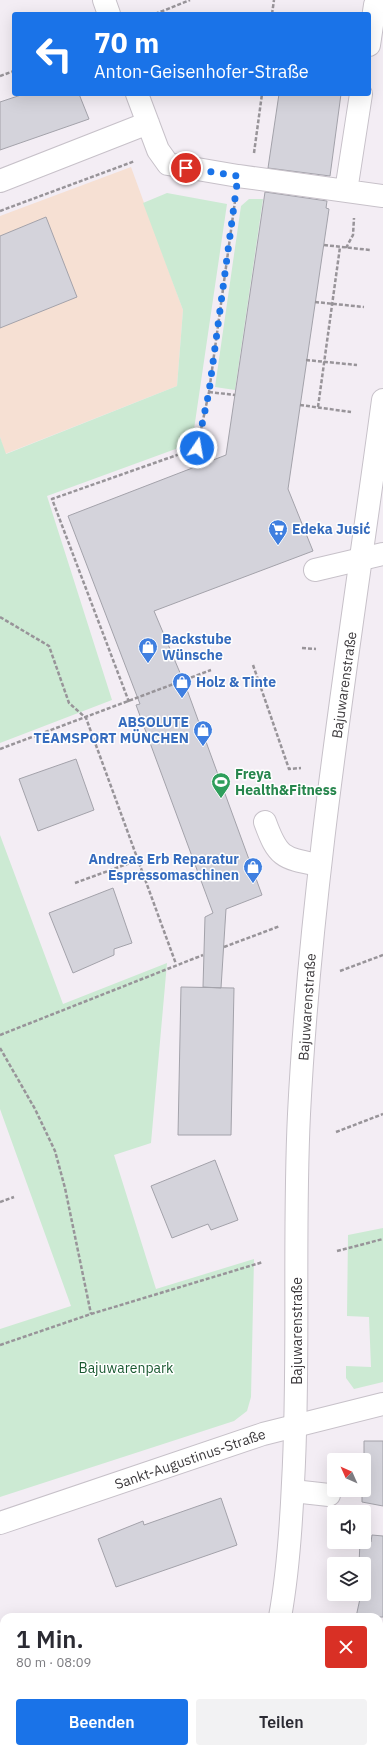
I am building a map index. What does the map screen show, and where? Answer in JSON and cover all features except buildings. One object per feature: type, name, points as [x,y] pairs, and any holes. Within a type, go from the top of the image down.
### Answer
[{"type":"main road","points":[[104,0],[108,12]]},
{"type":"main road","points":[[371,31],[375,4],[380,0]]},
{"type":"main road","points":[[139,96],[158,150],[168,164],[245,177],[383,196]]},
{"type":"main road","points":[[346,191],[361,96]]},
{"type":"main road","points":[[0,181],[148,123]]},
{"type":"main road","name":"Bajuwarenstraße","points":[[281,1613],[290,1548],[296,1426],[299,1116],[310,958],[319,865],[383,400]]},
{"type":"main road","points":[[315,570],[383,554]]},
{"type":"main road","points":[[265,822],[273,844],[288,859],[319,865]]},
{"type":"main road","name":"Sankt-Augustinus-Straße","points":[[0,1523],[264,1434],[383,1404]]},
{"type":"main road","points":[[293,1491],[327,1495]]},
{"type":"path","points":[[160,12],[190,0]]},
{"type":"path","points":[[272,12],[274,0]]},
{"type":"path","points":[[0,76],[12,72]]},
{"type":"path","points":[[129,702],[52,499],[197,448],[209,392],[245,177],[262,96]]},
{"type":"path","points":[[0,211],[136,161]]},
{"type":"path","points":[[346,191],[353,208],[355,222],[353,235],[346,248]]},
{"type":"path","points":[[324,245],[370,250]]},
{"type":"path","points":[[318,407],[340,247]]},
{"type":"path","points":[[315,302],[364,307]]},
{"type":"path","points":[[306,360],[357,366]]},
{"type":"path","points":[[209,392],[235,395]]},
{"type":"path","points":[[300,405],[351,412]]},
{"type":"path","points":[[0,617],[49,646],[69,703],[86,718],[176,964]]},
{"type":"path","points":[[302,648],[316,649]]},
{"type":"path","points":[[253,665],[289,769],[301,768]]},
{"type":"path","points":[[0,749],[129,702],[211,670]]},
{"type":"path","points":[[75,884],[138,860]]},
{"type":"path","points":[[224,948],[280,926]]},
{"type":"path","points":[[0,1034],[176,964],[204,955]]},
{"type":"path","points":[[340,971],[383,955]]},
{"type":"path","points":[[0,1048],[35,1109],[55,1151],[65,1188],[91,1314]]},
{"type":"path","points":[[336,1132],[383,1114]]},
{"type":"path","points":[[0,1202],[14,1197]]},
{"type":"path","points":[[337,1251],[383,1240]]},
{"type":"path","points":[[0,1345],[91,1314],[263,1262]]},
{"type":"shaded area","points":[[131,167],[183,310],[177,386],[5,454],[0,437],[0,216]]},
{"type":"green space","points":[[167,193],[227,204],[192,443],[47,496],[112,700],[0,743],[0,437],[6,454],[177,386],[183,310],[143,203]]},
{"type":"green space","points":[[249,199],[263,199],[235,390],[215,387],[241,206]]},
{"type":"green space","name":"Bajuwarenpark","points":[[0,835],[63,1004],[167,963],[151,1143],[114,1155],[156,1289],[254,1259],[251,1397],[247,1411],[234,1421],[0,1497],[0,1329],[71,1306],[0,1109]]},
{"type":"green space","points":[[383,1228],[383,1382],[354,1389],[346,1378],[346,1366],[371,1367],[369,1317],[347,1316],[348,1235]]},
{"type":"place","name":"Edeka Jusić","points":[[278,546]]},
{"type":"place","name":"Backstube Wünsche","points":[[148,664]]},
{"type":"place","name":"Holz & Tinte","points":[[182,699]]},
{"type":"place","name":"ABSOLUTE TEAMSPORT MÜNCHEN","points":[[203,747]]},
{"type":"place","name":"Freya Health&Fitness","points":[[221,799]]},
{"type":"place","name":"Andreas Erb Reparatur Espressomaschinen","points":[[253,884]]},
{"type":"route","points":[[186,168],[238,176],[209,392],[197,448]]}]
